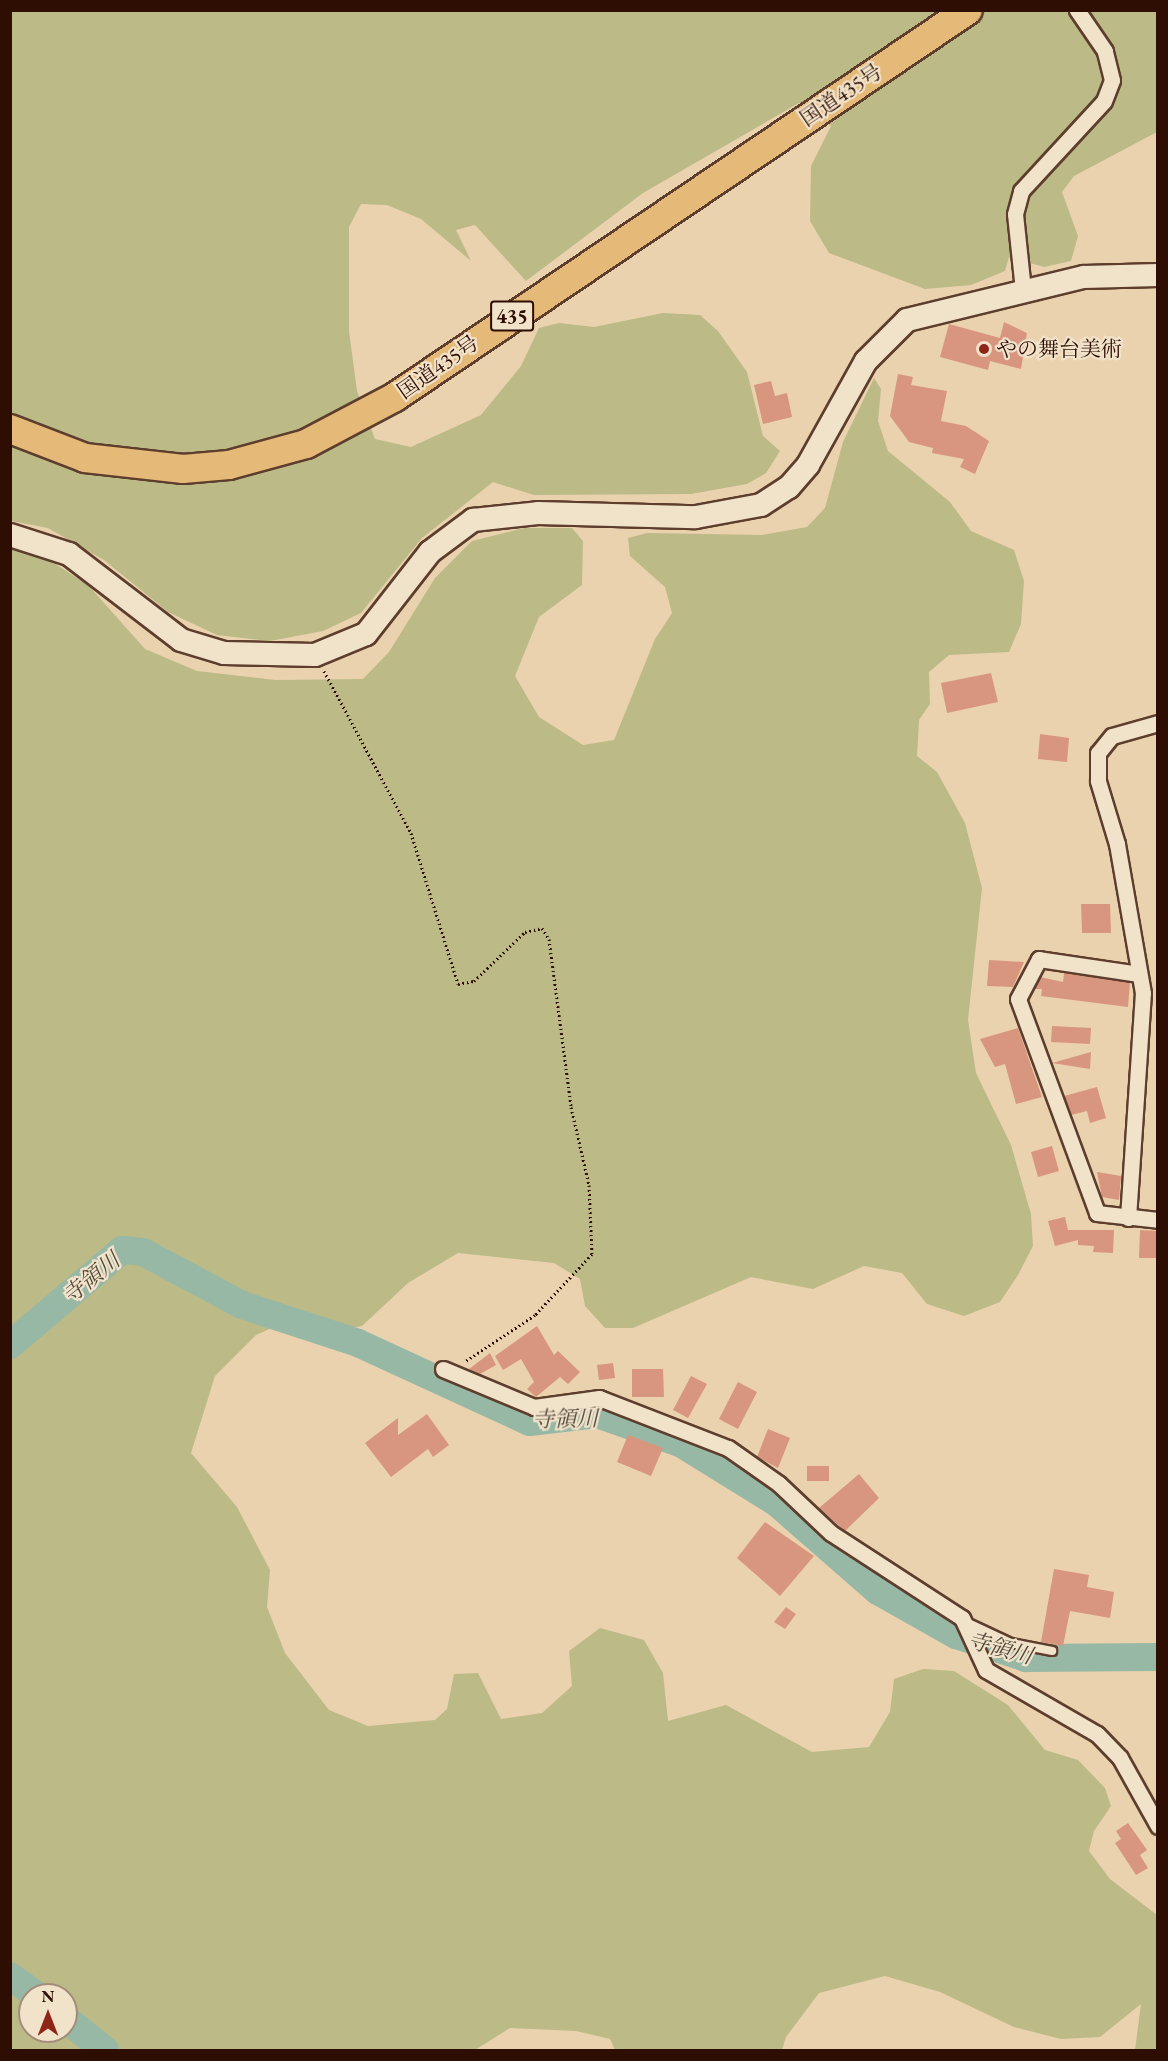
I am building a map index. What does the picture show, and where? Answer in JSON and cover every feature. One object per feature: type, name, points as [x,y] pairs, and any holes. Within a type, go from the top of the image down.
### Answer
[{"type":"highway","name":"国道435号","points":[[10,429],[85,458],[183,469],[229,465],[306,444],[395,397],[968,10]]},
{"type":"street","points":[[1023,290],[1015,214],[1021,191],[1104,101],[1112,80],[1105,51],[1077,10]]},
{"type":"street","points":[[10,535],[69,554],[181,640],[224,653],[315,654],[366,634],[430,552],[473,520],[538,513],[696,518],[761,505],[789,487],[808,465],[866,361],[892,331],[934,309],[1116,273],[1158,275]]},
{"type":"street","points":[[1128,1218],[1143,993],[1117,844],[1098,781],[1098,753],[1112,736],[1158,723]]},
{"type":"street","points":[[1139,974],[1039,959],[1018,999],[1097,1213],[1158,1220]]},
{"type":"street","points":[[448,1371],[534,1407],[599,1398],[728,1448],[779,1484],[831,1533],[964,1622],[986,1670],[1098,1734],[1120,1758],[1158,1826]]},
{"type":"lane","points":[[964,1622],[979,1631],[1052,1652]]},
{"type":"path","points":[[315,654],[411,833],[458,984],[474,981],[525,932],[542,928],[549,939],[571,1107],[589,1185],[592,1254],[535,1315],[448,1371]]},
{"type":"shaded area","points":[[10,11],[1157,11],[1157,132],[1074,176],[1062,192],[1078,236],[1071,261],[1044,267],[1009,257],[1005,271],[971,285],[925,289],[829,253],[810,221],[811,166],[831,126],[799,103],[643,193],[526,281],[475,225],[456,230],[471,261],[421,219],[387,205],[361,204],[349,227],[349,331],[357,391],[375,439],[411,447],[481,415],[521,366],[539,328],[559,323],[594,327],[663,313],[700,315],[718,331],[747,372],[763,436],[780,451],[766,473],[747,484],[691,494],[534,495],[493,482],[422,538],[361,613],[323,631],[270,641],[217,635],[168,612],[104,560],[48,528],[11,521]]},
{"type":"shaded area","points":[[874,378],[881,389],[878,421],[888,451],[950,502],[971,531],[1014,550],[1024,581],[1021,624],[1009,652],[949,655],[929,672],[930,704],[919,720],[917,756],[937,772],[965,823],[982,888],[968,1020],[976,1073],[1011,1145],[1031,1214],[1033,1246],[1018,1275],[1000,1302],[964,1316],[927,1304],[902,1273],[864,1266],[813,1289],[751,1277],[633,1328],[605,1328],[585,1306],[580,1279],[554,1263],[458,1253],[408,1283],[362,1326],[340,1330],[294,1318],[256,1335],[215,1376],[191,1453],[237,1507],[270,1570],[267,1607],[285,1653],[329,1710],[368,1726],[435,1720],[447,1709],[454,1674],[478,1673],[501,1719],[542,1713],[572,1686],[569,1651],[600,1628],[644,1640],[663,1673],[668,1721],[726,1705],[812,1752],[869,1747],[890,1712],[894,1679],[923,1669],[954,1671],[1008,1705],[1045,1750],[1078,1760],[1105,1788],[1111,1806],[1094,1831],[1089,1851],[1110,1879],[1157,1915],[1157,2050],[1135,2050],[1141,2004],[1100,2037],[1061,2039],[1014,2027],[940,1992],[885,1976],[819,1993],[786,2037],[782,2050],[615,2050],[610,2039],[576,2031],[510,2028],[475,2050],[11,2050],[11,548],[43,556],[88,585],[145,649],[197,671],[275,680],[363,679],[389,652],[435,578],[472,541],[524,528],[572,528],[583,541],[582,585],[539,617],[515,676],[539,717],[583,745],[614,740],[655,639],[672,613],[665,587],[630,556],[628,538],[647,533],[762,535],[807,527],[825,508],[843,442]]},
{"type":"building","name":"やの舞台美術","points":[[1004,322],[1027,333],[1021,369],[990,361],[988,370],[940,357],[949,324],[1000,338]]},
{"type":"building","points":[[898,374],[913,377],[911,385],[947,391],[941,421],[966,426],[989,441],[975,474],[960,467],[964,459],[932,453],[933,448],[909,442],[890,416]]},
{"type":"building","points":[[771,381],[775,396],[787,393],[792,417],[763,424],[754,385]]},
{"type":"building","points":[[991,673],[998,702],[947,713],[941,683]]},
{"type":"building","points":[[1040,734],[1069,738],[1067,762],[1038,759]]},
{"type":"building","points":[[1081,904],[1110,904],[1111,933],[1082,933]]},
{"type":"building","points":[[989,960],[1024,962],[1013,987],[987,986]]},
{"type":"building","points":[[1064,973],[1130,982],[1128,1007],[1041,996],[1042,989],[1035,989],[1040,977],[1063,982]]},
{"type":"building","points":[[1052,1026],[1091,1028],[1090,1044],[1051,1042]]},
{"type":"building","points":[[1018,1028],[1042,1097],[1016,1104],[1005,1064],[995,1067],[980,1039]]},
{"type":"building","points":[[1091,1052],[1090,1069],[1052,1063]]},
{"type":"building","points":[[1097,1087],[1106,1118],[1090,1123],[1087,1111],[1071,1115],[1064,1096]]},
{"type":"building","points":[[1052,1146],[1059,1171],[1038,1177],[1031,1152]]},
{"type":"building","points":[[1097,1172],[1121,1176],[1119,1200],[1102,1197]]},
{"type":"building","points":[[1065,1217],[1068,1230],[1114,1230],[1113,1253],[1093,1252],[1094,1246],[1078,1245],[1078,1240],[1055,1246],[1048,1221]]},
{"type":"building","points":[[1140,1230],[1158,1231],[1158,1258],[1139,1258]]},
{"type":"building","points":[[537,1326],[554,1355],[558,1351],[580,1372],[568,1384],[560,1377],[536,1397],[527,1389],[534,1382],[521,1359],[503,1370],[495,1356]]},
{"type":"building","points":[[490,1353],[496,1365],[480,1374],[469,1369]]},
{"type":"building","points":[[613,1363],[615,1378],[599,1380],[597,1365]]},
{"type":"building","points":[[632,1369],[663,1369],[664,1397],[632,1397]]},
{"type":"building","points":[[691,1376],[707,1384],[688,1418],[673,1410]]},
{"type":"building","points":[[738,1382],[757,1392],[738,1429],[719,1419]]},
{"type":"building","points":[[427,1414],[449,1445],[433,1457],[428,1449],[391,1477],[365,1443],[398,1418],[398,1435]]},
{"type":"building","points":[[768,1429],[790,1438],[778,1468],[757,1457]]},
{"type":"building","points":[[628,1435],[663,1448],[651,1476],[617,1462]]},
{"type":"building","points":[[807,1466],[829,1466],[829,1481],[807,1481]]},
{"type":"building","points":[[859,1474],[879,1498],[845,1531],[819,1508]]},
{"type":"building","points":[[765,1522],[814,1556],[780,1596],[737,1558]]},
{"type":"building","points":[[1054,1569],[1089,1575],[1087,1587],[1114,1592],[1110,1618],[1070,1611],[1063,1646],[1041,1642]]},
{"type":"building","points":[[786,1607],[796,1614],[785,1629],[774,1622]]},
{"type":"building","points":[[1128,1823],[1147,1850],[1140,1855],[1148,1868],[1136,1875],[1115,1843],[1121,1839],[1116,1831]]},
{"type":"waterway","name":"寺領川","points":[[10,1345],[122,1250],[143,1252],[242,1305],[358,1343],[530,1422],[597,1414],[682,1444],[777,1503],[878,1591],[956,1635],[1026,1658],[1158,1657]]},
{"type":"waterway","points":[[10,1976],[20,1983]]},
{"type":"waterway","points":[[78,2029],[105,2050]]},
{"type":"place","name":"やの舞台美術","points":[[984,349]]}]
